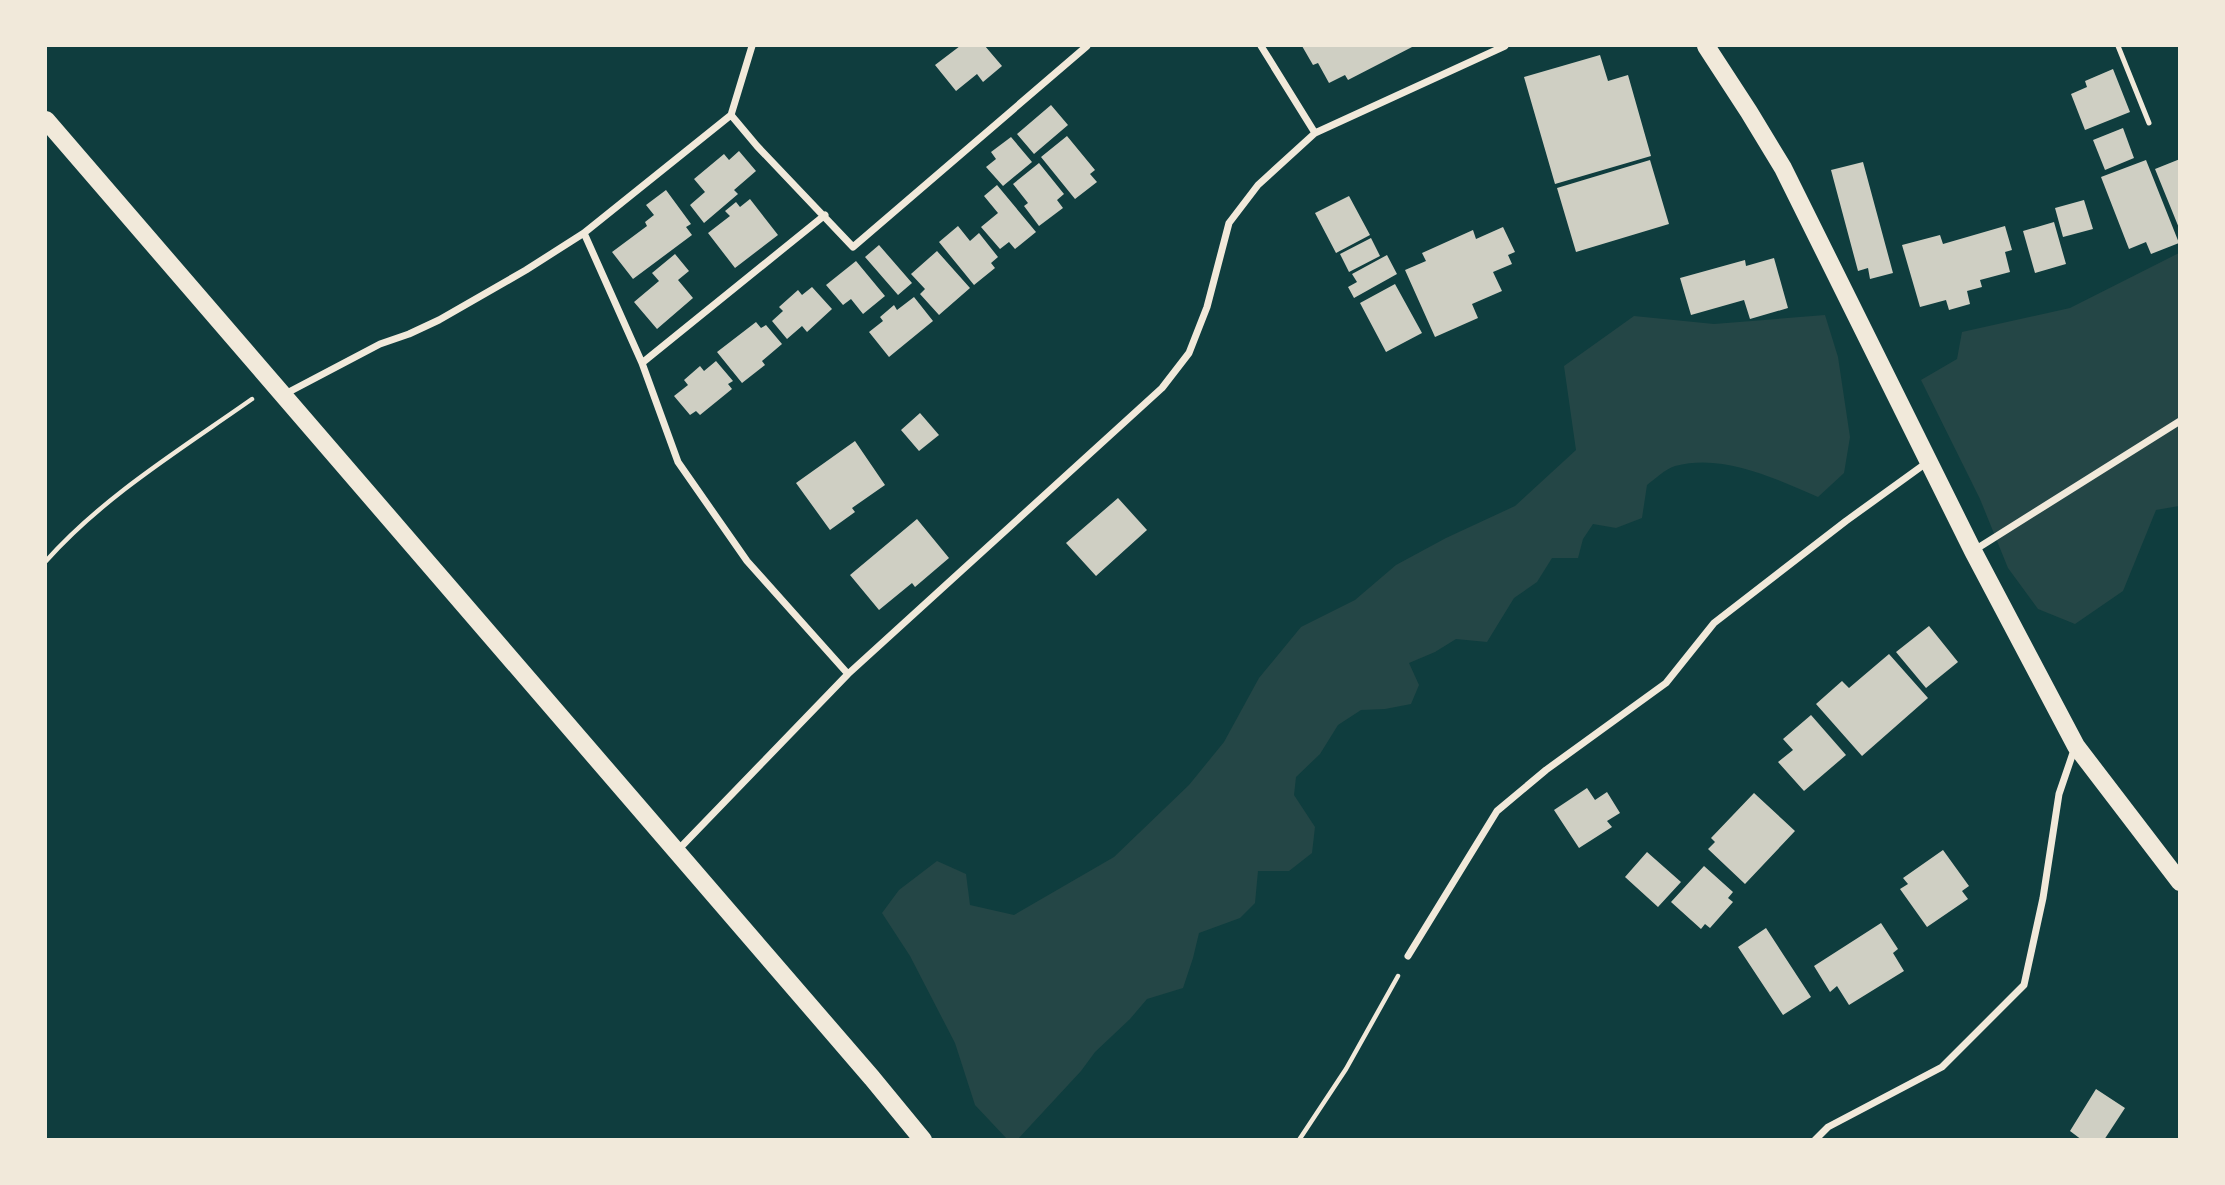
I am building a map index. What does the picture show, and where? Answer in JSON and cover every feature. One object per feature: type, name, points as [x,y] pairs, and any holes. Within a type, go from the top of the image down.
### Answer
[{"type":"main road","points":[[1706,46],[1783,168],[1973,551],[2076,746],[2179,882]]},
{"type":"main road","points":[[46,120],[923,1139]]},
{"type":"street","points":[[278,390],[439,320],[584,233],[731,115],[752,46]]},
{"type":"street","points":[[731,115],[852,247],[1087,46]]},
{"type":"street","points":[[1261,46],[1315,133]]},
{"type":"street","points":[[676,852],[848,674],[1162,388],[1189,352],[1207,307],[1229,223],[1258,185],[1315,133],[1505,46]]},
{"type":"street","points":[[642,363],[825,215]]},
{"type":"street","points":[[584,233],[642,363],[678,462],[747,561],[848,674]]},
{"type":"street","points":[[1973,551],[2179,421]]},
{"type":"street","points":[[1408,957],[1497,811],[1546,770],[1666,683],[1714,623],[1846,521],[1930,461]]},
{"type":"street","points":[[1815,1139],[1828,1127],[1941,1067],[2024,985],[2043,898],[2059,794],[2076,746]]},
{"type":"lane","points":[[2118,46],[2149,123]]},
{"type":"path","points":[[46,561],[66,538],[120,492],[278,390]]},
{"type":"path","points":[[1299,1139],[1346,1069],[1408,957]]},
{"type":"shaded area","points":[[2179,253],[2179,506],[2156,510],[2123,591],[2075,624],[2038,609],[2008,568],[1980,499],[1921,380],[1957,359],[1962,332],[2070,308]]},
{"type":"shaded area","points":[[1825,315],[1838,357],[1850,437],[1844,473],[1818,497],[1766,475],[1730,465],[1693,463],[1671,467],[1647,485],[1642,518],[1616,528],[1593,524],[1583,539],[1578,558],[1552,558],[1537,582],[1514,598],[1487,642],[1456,639],[1409,663],[1419,685],[1411,704],[1361,710],[1338,725],[1320,754],[1296,777],[1294,795],[1315,827],[1312,853],[1289,871],[1258,871],[1255,903],[1240,918],[1199,933],[1183,988],[1147,999],[1095,1052],[1081,1071],[1018,1139],[1007,1139],[975,1105],[955,1043],[910,956],[882,913],[899,890],[937,861],[966,874],[970,905],[1014,915],[1114,857],[1189,785],[1224,742],[1259,678],[1301,627],[1355,600],[1396,565],[1515,506],[1576,450],[1564,366],[1634,316],[1714,324]]},
{"type":"building","points":[[960,46],[985,46],[1002,66],[983,82],[977,74],[956,91],[935,65]]},
{"type":"building","points":[[1302,46],[1414,46],[1348,80],[1345,75],[1329,83],[1318,63],[1313,65]]},
{"type":"building","points":[[1600,55],[1608,81],[1628,75],[1651,156],[1555,184],[1524,77]]},
{"type":"building","points":[[2113,69],[2130,112],[2085,130],[2071,94],[2087,87],[2085,81]]},
{"type":"building","points":[[1051,105],[1068,125],[1034,154],[1017,134]]},
{"type":"building","points":[[2123,128],[2134,158],[2105,170],[2093,140]]},
{"type":"building","points":[[1067,136],[1095,170],[1090,174],[1097,182],[1075,199],[1041,157]]},
{"type":"building","points":[[1011,137],[1032,162],[1003,186],[986,167],[996,159],[991,152]]},
{"type":"building","points":[[739,151],[756,171],[734,190],[738,194],[704,223],[690,205],[705,192],[694,179],[724,154],[729,160]]},
{"type":"building","points":[[2180,159],[2180,228],[2179,228],[2155,169]]},
{"type":"building","points":[[1650,160],[1669,224],[1576,252],[1557,188]]},
{"type":"building","points":[[2146,160],[2179,243],[2151,254],[2146,242],[2129,249],[2101,177]]},
{"type":"building","points":[[1863,162],[1893,273],[1870,279],[1868,268],[1858,271],[1831,170]]},
{"type":"building","points":[[1039,163],[1064,194],[1057,200],[1063,208],[1039,226],[1024,206],[1028,203],[1013,184]]},
{"type":"building","points":[[997,185],[1036,232],[1015,249],[1009,242],[1000,249],[981,227],[998,213],[984,196]]},
{"type":"building","points":[[666,190],[691,224],[686,227],[692,235],[633,279],[612,252],[647,226],[645,222],[654,215],[646,205]]},
{"type":"building","points":[[1349,196],[1370,235],[1336,253],[1315,213]]},
{"type":"building","points":[[750,199],[778,235],[735,268],[708,233],[730,216],[725,211],[736,202],[740,207]]},
{"type":"building","points":[[2084,200],[2093,229],[2063,237],[2055,208]]},
{"type":"building","points":[[2054,222],[2066,264],[2035,273],[2023,231]]},
{"type":"building","points":[[958,226],[970,241],[979,233],[998,257],[991,263],[995,268],[974,285],[939,242]]},
{"type":"building","points":[[2005,226],[2012,250],[2005,252],[2010,272],[1980,280],[1982,287],[1967,291],[1970,304],[1949,310],[1946,300],[1920,307],[1902,245],[1940,235],[1943,244]]},
{"type":"building","points":[[1503,227],[1515,252],[1508,255],[1512,264],[1493,272],[1502,291],[1472,304],[1478,318],[1435,337],[1405,270],[1426,261],[1422,253],[1473,230],[1476,239]]},
{"type":"building","points":[[1371,238],[1380,256],[1349,272],[1340,254]]},
{"type":"building","points":[[879,245],[912,283],[898,295],[865,257]]},
{"type":"building","points":[[937,251],[970,288],[939,315],[920,294],[925,289],[911,274]]},
{"type":"building","points":[[675,254],[689,271],[678,280],[693,298],[657,329],[634,302],[659,281],[652,273]]},
{"type":"building","points":[[1387,255],[1397,274],[1354,298],[1348,287],[1357,282],[1352,274]]},
{"type":"building","points":[[1774,258],[1788,308],[1750,319],[1744,300],[1691,315],[1680,278],[1745,260],[1746,266]]},
{"type":"building","points":[[856,261],[885,296],[863,314],[851,299],[843,305],[826,285]]},
{"type":"building","points":[[1395,284],[1422,333],[1386,352],[1360,303]]},
{"type":"building","points":[[812,287],[832,309],[807,332],[802,326],[787,339],[772,321],[783,311],[779,307],[798,290],[802,295]]},
{"type":"building","points":[[914,297],[933,321],[889,357],[869,332],[883,321],[880,317],[894,305],[897,310]]},
{"type":"building","points":[[756,322],[761,328],[766,325],[782,344],[762,361],[765,365],[742,383],[717,352]]},
{"type":"building","points":[[716,361],[733,381],[728,384],[732,389],[700,415],[696,411],[690,415],[674,396],[688,385],[684,380],[700,366],[704,371]]},
{"type":"building","points":[[920,413],[939,435],[919,451],[901,430]]},
{"type":"building","points":[[855,441],[885,485],[852,508],[855,512],[830,530],[796,483]]},
{"type":"building","points":[[1118,498],[1147,530],[1096,576],[1066,543]]},
{"type":"building","points":[[917,519],[949,558],[915,587],[912,583],[879,610],[850,575]]},
{"type":"building","points":[[1929,626],[1958,662],[1926,688],[1896,652]]},
{"type":"building","points":[[1889,654],[1928,698],[1862,756],[1816,704],[1842,681],[1849,688]]},
{"type":"building","points":[[1811,715],[1846,755],[1804,791],[1778,762],[1793,750],[1783,739]]},
{"type":"building","points":[[1587,788],[1595,800],[1607,792],[1620,813],[1607,821],[1612,827],[1579,848],[1554,810]]},
{"type":"building","points":[[1754,793],[1795,831],[1745,884],[1708,849],[1715,842],[1711,838]]},
{"type":"building","points":[[1943,850],[1969,886],[1962,891],[1968,899],[1927,927],[1900,889],[1908,884],[1903,878]]},
{"type":"building","points":[[1647,852],[1681,882],[1658,907],[1625,877]]},
{"type":"building","points":[[1704,866],[1733,892],[1728,898],[1733,902],[1710,928],[1705,924],[1701,929],[1671,902]]},
{"type":"building","points":[[1881,923],[1898,949],[1893,953],[1904,971],[1849,1005],[1837,986],[1830,992],[1814,966]]},
{"type":"building","points":[[1766,928],[1811,997],[1783,1015],[1738,947]]},
{"type":"building","points":[[2096,1089],[2125,1108],[2104,1140],[2082,1140],[2070,1131]]}]
